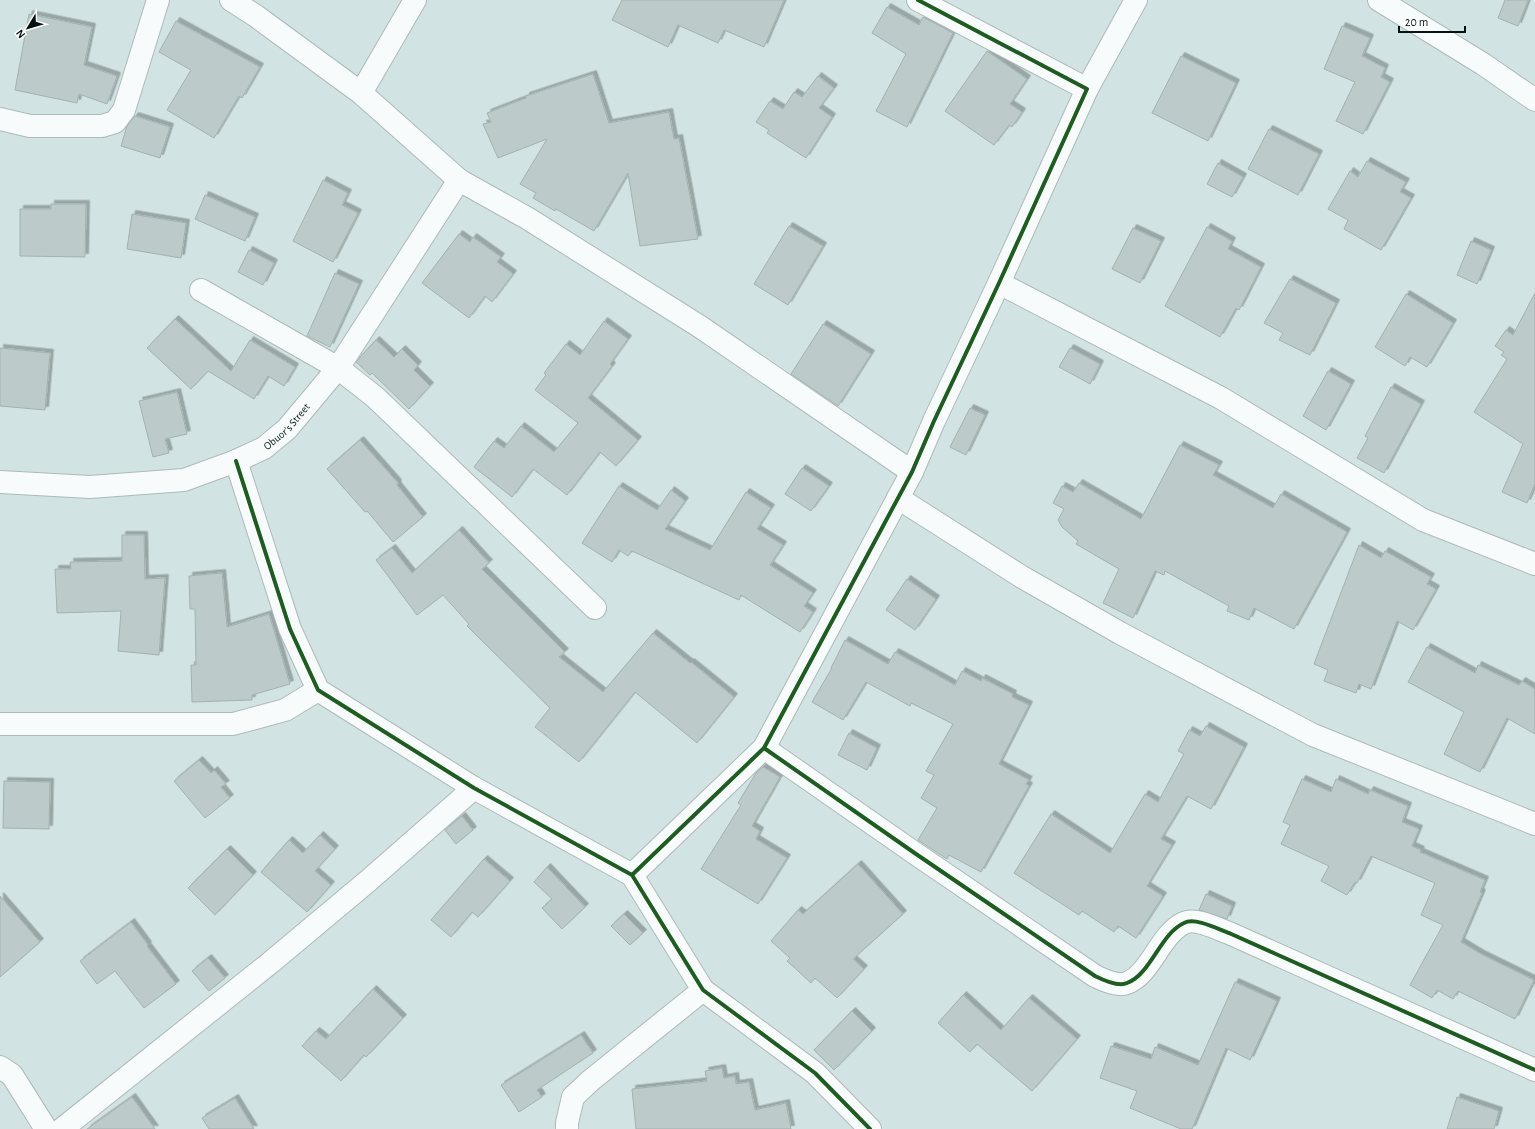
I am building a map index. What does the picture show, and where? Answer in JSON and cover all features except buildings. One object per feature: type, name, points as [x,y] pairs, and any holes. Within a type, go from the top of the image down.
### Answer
[{"type":"street","points":[[0,119],[30,126],[102,126],[115,122],[124,110],[158,0]]},
{"type":"street","points":[[231,0],[256,16],[361,93],[459,180],[527,218],[699,326],[912,472]]},
{"type":"street","points":[[361,93],[415,0]]},
{"type":"street","points":[[918,0],[1087,89]]},
{"type":"street","points":[[632,875],[764,748],[912,472],[1087,89],[1136,0]]},
{"type":"street","points":[[1379,0],[1483,64],[1535,100]]},
{"type":"street","name":"Obuor’s Street","points":[[0,482],[90,488],[184,480],[236,461],[264,448],[288,429],[338,368],[459,180]]},
{"type":"street","points":[[999,282],[1221,398],[1423,520],[1535,564]]},
{"type":"street","points":[[201,290],[338,368],[375,397],[595,608]]},
{"type":"street","points":[[236,461],[290,629],[318,690],[474,788],[632,875],[703,990],[815,1073],[870,1129]]},
{"type":"street","points":[[898,498],[1022,577],[1120,633],[1313,735],[1535,824]]},
{"type":"street","points":[[0,724],[233,724],[285,710],[318,690]]},
{"type":"street","points":[[764,748],[1095,976],[1108,982],[1126,984],[1139,976],[1168,935],[1185,922],[1201,922],[1236,936],[1535,1070]]},
{"type":"street","points":[[62,1129],[270,963],[368,881],[474,788]]},
{"type":"street","points":[[567,1129],[573,1097],[590,1081],[703,990]]},
{"type":"street","points":[[0,1067],[12,1075],[46,1129]]},
{"type":"cycle path","points":[[632,875],[764,748],[912,472],[1087,89],[918,0]]},
{"type":"cycle path","points":[[236,461],[290,629],[318,690],[474,788],[632,875],[703,990],[815,1073],[870,1129]]},
{"type":"cycle path","points":[[764,748],[916,854],[1095,976],[1102,979],[1120,984],[1127,983],[1143,971],[1168,936],[1176,928],[1184,923],[1194,921],[1200,922],[1229,933],[1535,1070]]}]
